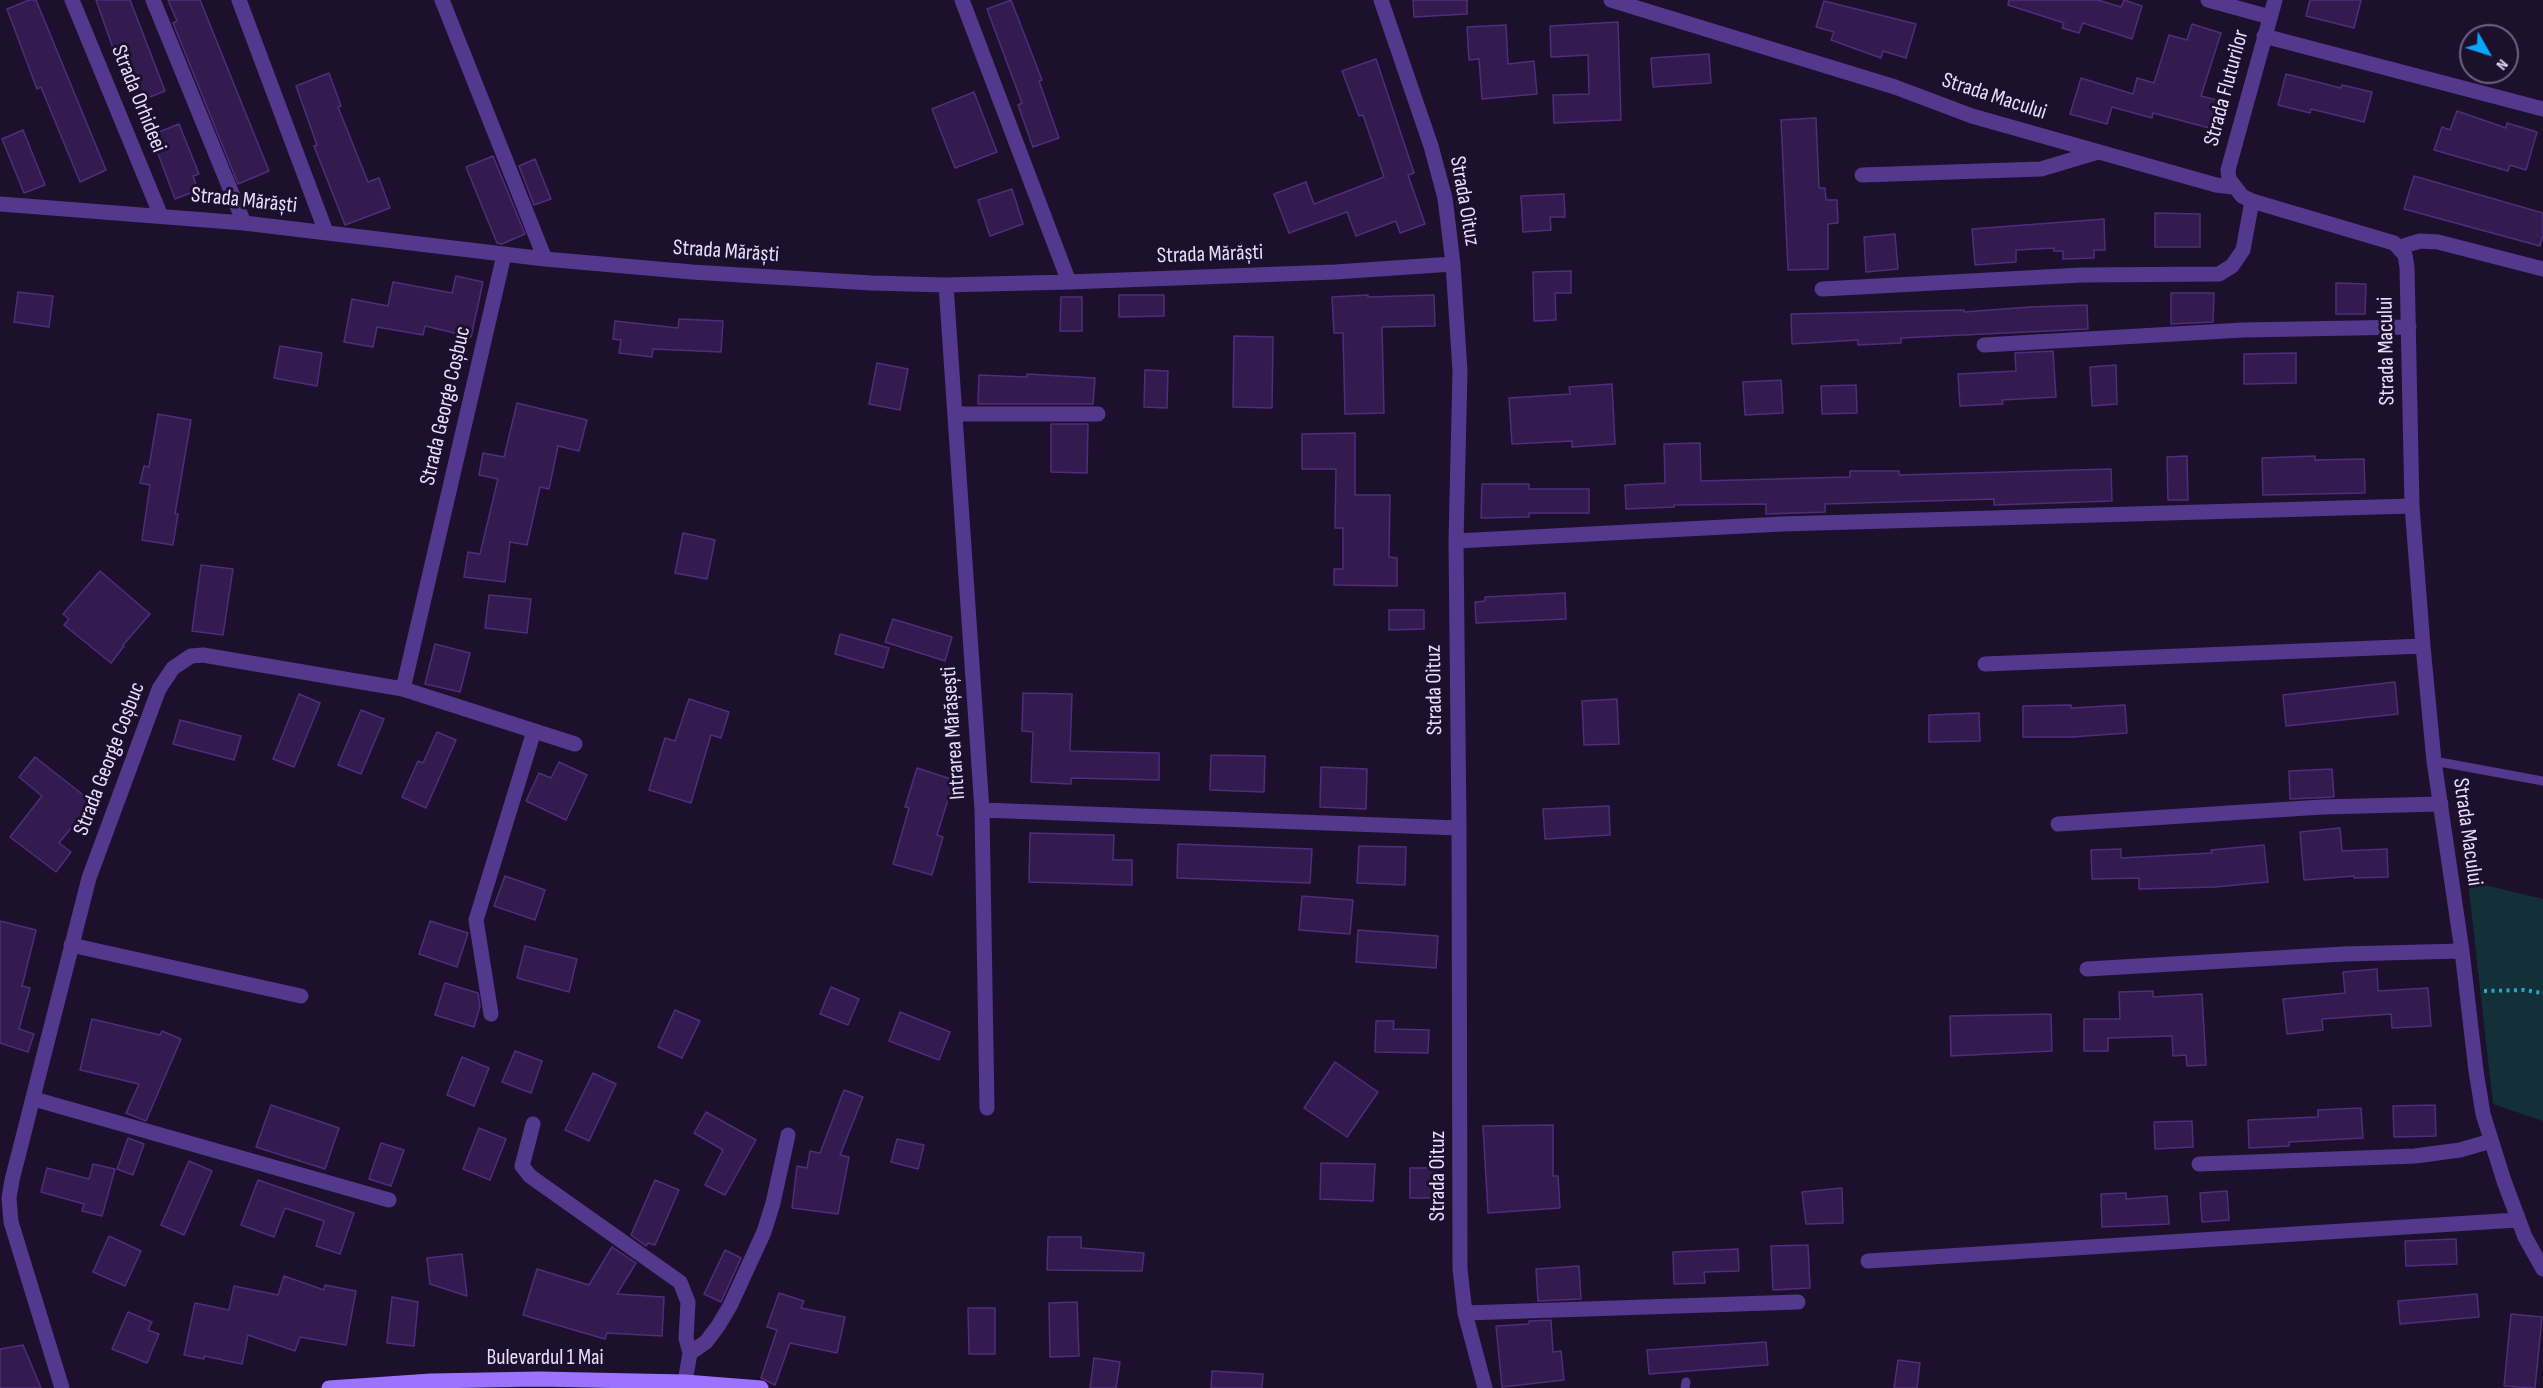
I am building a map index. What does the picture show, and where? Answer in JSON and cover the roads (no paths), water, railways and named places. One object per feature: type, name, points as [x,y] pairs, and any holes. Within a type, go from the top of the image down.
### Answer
[{"type":"main road","name":"Bulevardul 1 Mai","points":[[329,1388],[431,1381],[540,1384],[685,1382],[761,1388]]},
{"type":"street","name":"Strada Orhideei","points":[[72,0],[161,216]]},
{"type":"street","points":[[153,0],[244,223]]},
{"type":"street","points":[[239,0],[326,232]]},
{"type":"street","points":[[442,0],[545,259]]},
{"type":"street","points":[[962,0],[1069,282]]},
{"type":"street","name":"Strada Oituz","points":[[1381,0],[1431,146],[1445,198],[1453,264],[1460,371],[1456,541],[1460,1269],[1465,1313],[1485,1388]]},
{"type":"street","name":"Strada Macului","points":[[1611,0],[1895,87],[1972,116],[2217,185],[2233,187],[2242,196],[2252,201],[2394,243],[2400,247],[2408,267],[2412,506],[2423,646],[2434,761],[2462,951],[2476,1071],[2491,1141],[2517,1220],[2543,1269]]},
{"type":"street","points":[[2208,0],[2270,17]]},
{"type":"street","name":"Strada Fluturilor","points":[[2233,187],[2228,170],[2275,0]]},
{"type":"street","points":[[2264,36],[2543,109]]},
{"type":"street","points":[[1862,176],[2041,169],[2098,152]]},
{"type":"street","points":[[1822,289],[2082,275],[2218,274],[2232,266],[2243,250],[2252,201]]},
{"type":"street","name":"Strada Mărăști","points":[[0,204],[244,223],[504,255],[692,273],[871,283],[946,285],[1069,282],[1335,272],[1453,264]]},
{"type":"street","points":[[2400,247],[2420,241],[2438,242],[2543,269]]},
{"type":"street","name":"Strada George Coșbuc","points":[[62,1388],[11,1222],[6,1178],[34,1099],[89,878],[159,689],[173,668],[191,656],[203,655],[403,689],[504,255]]},
{"type":"street","name":"Intrarea Mărășești","points":[[946,285],[982,810],[1459,828]]},
{"type":"street","points":[[1984,345],[2243,330],[2409,327]]},
{"type":"street","points":[[955,414],[1098,414]]},
{"type":"street","points":[[1456,541],[1794,524],[2412,506]]},
{"type":"street","points":[[1985,664],[2423,646]]},
{"type":"street","points":[[403,689],[575,744]]},
{"type":"street","points":[[491,1014],[476,920],[534,731]]},
{"type":"street","points":[[2058,824],[2310,808],[2440,804]]},
{"type":"street","points":[[982,810],[987,1108]]},
{"type":"street","points":[[71,945],[301,996]]},
{"type":"street","points":[[2087,969],[2344,954],[2462,951]]},
{"type":"street","points":[[34,1099],[389,1200]]},
{"type":"street","points":[[533,1124],[522,1166],[530,1176],[680,1282],[688,1302],[686,1338],[690,1353],[685,1382]]},
{"type":"street","points":[[690,1353],[706,1342],[718,1326],[730,1306],[764,1232],[788,1135]]},
{"type":"street","points":[[2199,1164],[2415,1156],[2460,1150],[2491,1141]]},
{"type":"street","points":[[1868,1261],[2517,1220]]},
{"type":"street","points":[[1465,1313],[1798,1302]]},
{"type":"lane","points":[[2434,761],[2543,781]]}]
